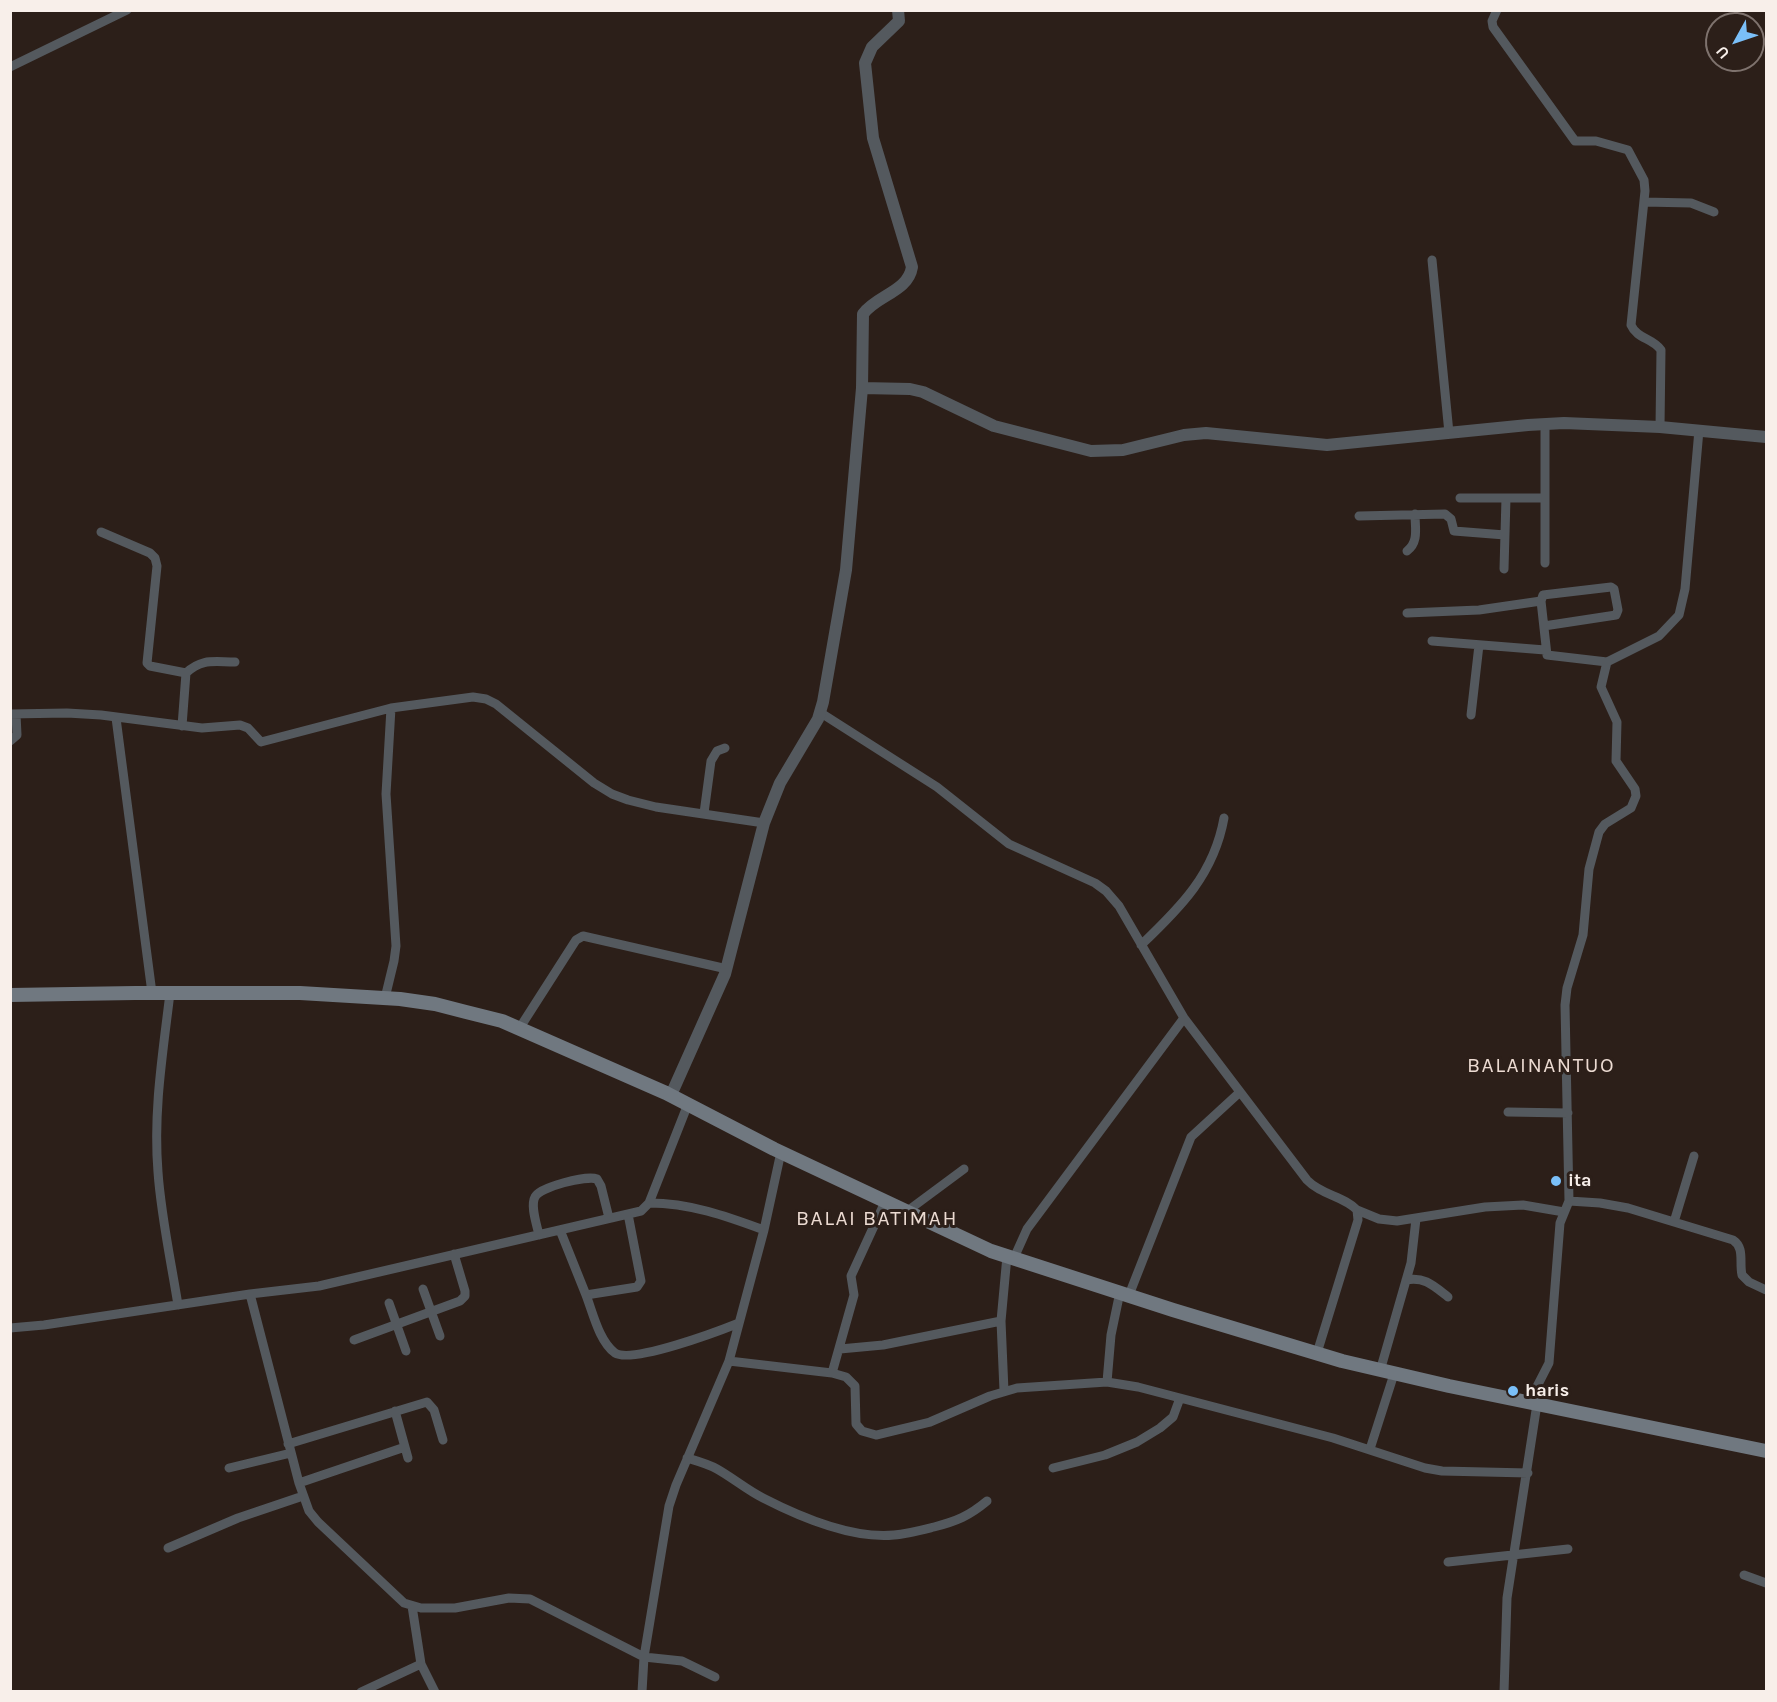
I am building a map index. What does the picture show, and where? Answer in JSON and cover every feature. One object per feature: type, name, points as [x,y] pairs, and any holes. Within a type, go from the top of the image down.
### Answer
[{"type":"main road","points":[[10,995],[300,993],[385,998],[435,1004],[502,1021],[671,1095],[885,1202],[972,1243],[1010,1257],[1317,1353],[1387,1372],[1767,1451]]},
{"type":"street","points":[[10,67],[127,10]]},
{"type":"street","points":[[671,1095],[727,969],[764,823],[780,783],[820,713],[846,570],[862,388],[863,314],[906,282],[912,267],[873,138],[865,63],[872,48],[899,21],[898,10]]},
{"type":"street","points":[[1497,10],[1492,25],[1575,141],[1596,141],[1628,150],[1644,180],[1644,202],[1630,325],[1638,335],[1654,343],[1661,350],[1660,427]]},
{"type":"street","points":[[1644,202],[1691,203],[1714,212]]},
{"type":"street","points":[[1432,260],[1449,433]]},
{"type":"street","points":[[862,388],[923,392],[1000,428],[1100,452],[1122,450],[1199,433],[1327,445],[1545,424],[1660,427],[1767,437]]},
{"type":"street","points":[[1545,424],[1545,563]]},
{"type":"street","points":[[1544,626],[1614,616],[1618,610],[1614,589],[1611,587],[1543,595],[1541,601],[1547,655],[1607,662],[1659,636],[1679,615],[1685,589],[1699,430]]},
{"type":"street","points":[[1460,498],[1545,498]]},
{"type":"street","points":[[1504,569],[1506,498]]},
{"type":"street","points":[[1407,551],[1413,547],[1416,540],[1415,514]]},
{"type":"street","points":[[1359,516],[1445,514],[1451,519],[1454,531],[1458,533],[1505,535]]},
{"type":"street","points":[[101,532],[150,553],[155,558],[157,566],[147,663],[150,666],[186,673]]},
{"type":"street","points":[[1407,613],[1479,610],[1541,601]]},
{"type":"street","points":[[1432,640],[1545,650]]},
{"type":"street","points":[[1471,714],[1479,645]]},
{"type":"street","points":[[182,726],[186,673],[194,665],[202,662],[235,662]]},
{"type":"street","points":[[1504,1692],[1507,1598],[1528,1473],[1533,1403],[1549,1363],[1560,1223],[1569,1201],[1565,1005],[1567,988],[1582,935],[1589,869],[1599,832],[1605,824],[1631,808],[1636,796],[1635,789],[1617,761],[1617,723],[1601,687],[1607,662]]},
{"type":"street","points":[[10,741],[17,735],[13,714],[67,713],[202,728],[244,726],[261,742],[391,708],[473,697],[486,699],[496,704],[594,783],[612,794],[649,806],[764,823]]},
{"type":"street","points":[[385,998],[396,946],[386,787],[391,708]]},
{"type":"street","points":[[820,713],[937,787],[1009,844],[1095,883],[1106,891],[1119,906],[1184,1018],[1313,1186],[1350,1204],[1357,1210],[1379,1219],[1396,1221],[1485,1207],[1523,1204],[1564,1212]]},
{"type":"street","points":[[116,718],[152,993]]},
{"type":"street","points":[[704,813],[711,761],[717,752],[725,748]]},
{"type":"street","points":[[1141,945],[1178,910],[1196,887],[1213,857],[1221,837],[1224,818]]},
{"type":"street","points":[[519,1029],[576,940],[583,936],[727,969]]},
{"type":"street","points":[[170,993],[157,1100],[157,1159],[178,1305]]},
{"type":"street","points":[[1004,1391],[1001,1321],[1010,1257],[1027,1229],[1184,1018]]},
{"type":"street","points":[[1107,1382],[1110,1343],[1124,1293],[1188,1142],[1193,1134],[1240,1092]]},
{"type":"street","points":[[10,1328],[320,1286],[644,1209],[649,1203],[688,1104]]},
{"type":"street","points":[[1508,1112],[1568,1113]]},
{"type":"street","points":[[642,1692],[644,1657],[669,1506],[729,1361],[764,1230],[781,1152]]},
{"type":"street","points":[[1674,1222],[1694,1156]]},
{"type":"street","points":[[906,1212],[964,1169]]},
{"type":"street","points":[[539,1234],[533,1202],[535,1195],[541,1190],[586,1178],[597,1179],[609,1218]]},
{"type":"street","points":[[1569,1201],[1613,1204],[1737,1242],[1741,1250],[1742,1275],[1749,1282],[1767,1290]]},
{"type":"street","points":[[832,1373],[854,1295],[851,1276],[885,1202]]},
{"type":"street","points":[[649,1203],[674,1203],[704,1210],[764,1230]]},
{"type":"street","points":[[1317,1353],[1358,1220],[1357,1210]]},
{"type":"street","points":[[586,1296],[639,1285],[641,1281],[628,1214]]},
{"type":"street","points":[[1370,1449],[1411,1263],[1416,1219]]},
{"type":"street","points":[[560,1230],[603,1338],[615,1352],[621,1355],[651,1351],[697,1339],[739,1323]]},
{"type":"street","points":[[354,1340],[460,1301],[465,1296],[454,1254]]},
{"type":"street","points":[[1406,1280],[1422,1279],[1448,1297]]},
{"type":"street","points":[[423,1288],[440,1336]]},
{"type":"street","points":[[250,1294],[299,1483],[309,1511],[327,1533],[397,1598],[412,1606],[455,1608],[509,1598],[530,1599],[644,1657],[682,1661],[715,1677]]},
{"type":"street","points":[[389,1302],[406,1351]]},
{"type":"street","points":[[840,1349],[883,1345],[1001,1321]]},
{"type":"street","points":[[729,1361],[832,1373],[846,1377],[853,1382],[856,1390],[856,1424],[862,1431],[876,1435],[930,1422],[1004,1391],[1017,1388],[1107,1382],[1138,1387],[1370,1449],[1434,1470],[1528,1473]]},
{"type":"street","points":[[1053,1468],[1106,1455],[1137,1442],[1173,1417],[1180,1398]]},
{"type":"street","points":[[229,1468],[422,1402],[431,1404],[443,1440]]},
{"type":"street","points":[[395,1411],[408,1458]]},
{"type":"street","points":[[299,1483],[405,1447]]},
{"type":"street","points":[[687,1458],[715,1467],[765,1499],[826,1525],[861,1533],[893,1535],[924,1530],[972,1514],[987,1501]]},
{"type":"street","points":[[168,1548],[238,1518],[303,1496]]},
{"type":"street","points":[[1448,1562],[1568,1549]]},
{"type":"street","points":[[1744,1575],[1767,1583]]},
{"type":"street","points":[[412,1606],[421,1665],[435,1692]]},
{"type":"street","points":[[361,1692],[421,1665]]},
{"type":"street","points":[[385,1682],[390,1692]]},
{"type":"place","name":"ita","points":[[1556,1181]]},
{"type":"place","name":"haris","points":[[1513,1391]]},
{"type":"district","name":"BALAINANTUO","points":[[1541,1066]]},
{"type":"district","name":"BALAI BATIMAH","points":[[877,1219]]}]
